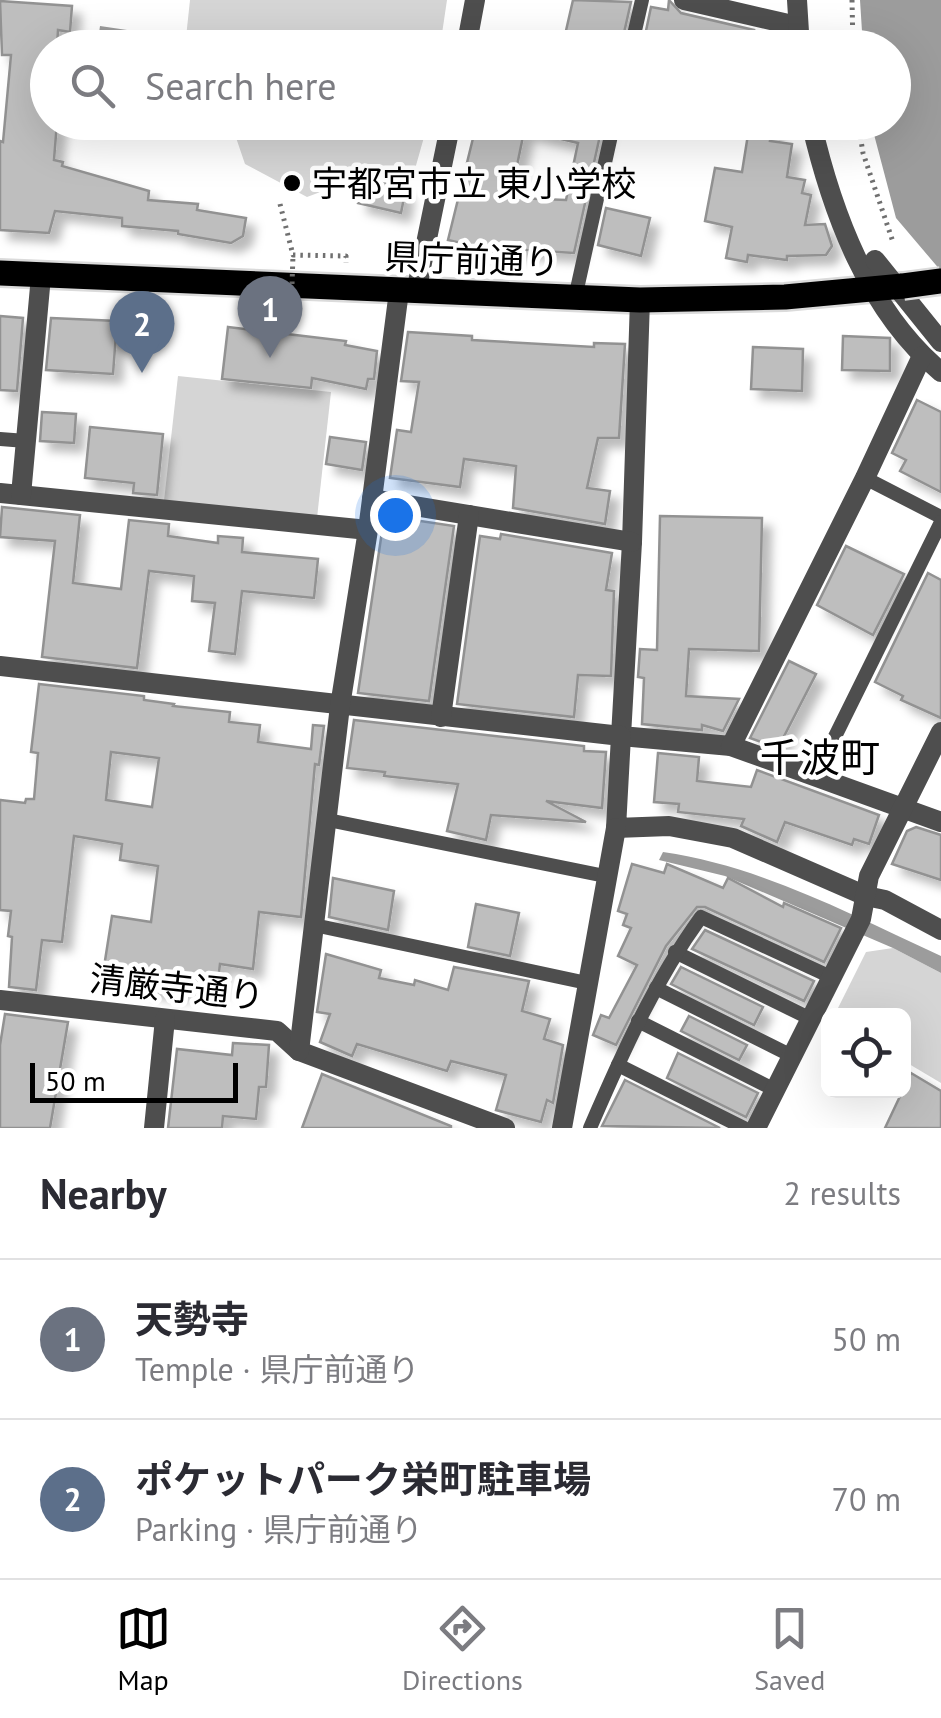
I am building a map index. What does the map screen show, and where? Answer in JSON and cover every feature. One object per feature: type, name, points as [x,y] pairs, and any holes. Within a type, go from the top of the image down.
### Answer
[{"type":"main road","name":"県庁前通り","points":[[0,273],[640,300],[785,297],[941,282]]},
{"type":"street","points":[[469,30],[475,0]]},
{"type":"street","points":[[684,0],[777,30]]},
{"type":"street","points":[[797,0],[799,30]]},
{"type":"street","points":[[298,1051],[340,706],[372,499],[408,292],[446,140]]},
{"type":"street","points":[[814,140],[821,168],[856,258],[891,288],[941,342]]},
{"type":"street","points":[[875,260],[891,288],[904,337],[941,372]]},
{"type":"street","points":[[41,276],[26,441],[11,494],[368,530]]},
{"type":"street","points":[[562,1128],[605,876],[613,862],[632,542],[640,300]]},
{"type":"street","points":[[731,746],[922,356]]},
{"type":"street","points":[[372,499],[632,542]]},
{"type":"street","points":[[441,717],[469,515]]},
{"type":"street","points":[[0,666],[731,746],[941,822]]},
{"type":"street","points":[[756,1128],[861,919],[870,876],[941,732]]},
{"type":"street","points":[[616,828],[670,826],[733,838],[866,896],[885,900],[941,930]]},
{"type":"street","name":"清厳寺通り","points":[[0,1000],[277,1031],[298,1051],[505,1128]]},
{"type":"street","points":[[154,1128],[165,1019]]},
{"type":"lane","points":[[635,30],[642,0]]},
{"type":"lane","points":[[575,298],[610,140]]},
{"type":"lane","points":[[0,439],[26,441]]},
{"type":"lane","points":[[816,775],[941,519],[865,478]]},
{"type":"lane","points":[[328,820],[605,876]]},
{"type":"lane","points":[[590,1128],[638,1021],[676,952],[701,917],[832,978]]},
{"type":"lane","points":[[314,925],[587,983]]},
{"type":"lane","points":[[676,952],[811,1018]]},
{"type":"lane","points":[[656,988],[792,1056]]},
{"type":"lane","points":[[638,1021],[775,1090]]},
{"type":"lane","points":[[618,1065],[744,1128]]},
{"type":"path","points":[[852,0],[853,30]]},
{"type":"path","points":[[861,140],[893,242]]},
{"type":"path","points":[[280,204],[294,255],[291,314]]},
{"type":"path","points":[[294,255],[346,256],[346,263]]},
{"type":"shaded area","points":[[190,0],[447,0],[443,30],[187,30]]},
{"type":"shaded area","points":[[860,0],[941,0],[941,271],[896,218],[875,140],[911,140],[911,30],[862,30]]},
{"type":"shaded area","points":[[237,140],[423,140],[415,169],[382,169],[307,197],[245,164]]},
{"type":"shaded area","points":[[178,376],[331,392],[317,518],[164,501]]},
{"type":"shaded area","points":[[663,852],[735,868],[840,909],[941,956],[941,973],[893,948],[725,876],[659,860]]},
{"type":"shaded area","points":[[893,948],[941,973],[941,1083],[911,1065],[911,1008],[838,1008],[866,952]]},
{"type":"building","points":[[573,0],[631,2],[625,30],[566,30]]},
{"type":"building","points":[[669,0],[681,13],[754,30],[646,30],[651,7],[668,10]]},
{"type":"building","points":[[0,1],[72,6],[70,30],[30,30],[30,140],[56,140],[54,160],[63,162],[62,166],[149,191],[148,200],[198,204],[197,210],[246,218],[243,236],[231,243],[178,231],[122,226],[122,218],[55,211],[49,233],[0,230],[0,141],[3,142],[11,55],[2,55]]},
{"type":"building","points":[[473,140],[522,140],[514,180],[515,198],[566,200],[578,143],[565,140],[599,140],[574,253],[510,249],[510,254],[487,252],[448,240]]},
{"type":"building","points":[[747,140],[792,144],[787,177],[805,180],[802,193],[811,195],[805,225],[825,224],[832,246],[826,255],[787,256],[787,260],[748,255],[747,262],[726,258],[732,227],[705,221],[715,168],[742,172]]},
{"type":"building","points":[[364,177],[397,185],[405,193],[401,213],[358,203]]},
{"type":"building","points":[[606,208],[650,218],[641,256],[598,245]]},
{"type":"building","points":[[0,316],[23,318],[17,391],[0,390]]},
{"type":"building","points":[[51,318],[117,321],[113,374],[46,370]]},
{"type":"building","points":[[228,327],[346,341],[345,345],[377,351],[374,379],[368,379],[366,389],[312,378],[311,388],[222,379]]},
{"type":"building","points":[[408,332],[594,347],[594,343],[625,344],[619,438],[598,438],[587,488],[610,491],[605,524],[513,508],[516,466],[464,459],[460,487],[390,478],[397,430],[411,432],[419,382],[401,381]]},
{"type":"building","points":[[843,336],[890,338],[890,371],[842,370]]},
{"type":"building","points":[[753,347],[803,349],[802,391],[751,389]]},
{"type":"building","points":[[917,400],[941,412],[941,492],[900,471],[906,460],[892,453]]},
{"type":"building","points":[[42,412],[76,414],[74,443],[40,441]]},
{"type":"building","points":[[90,427],[163,434],[157,495],[133,493],[134,483],[85,478]]},
{"type":"building","points":[[330,437],[366,442],[362,470],[326,464]]},
{"type":"building","points":[[2,507],[80,515],[73,583],[121,589],[129,520],[169,524],[168,536],[218,543],[218,536],[243,538],[242,552],[318,559],[314,598],[242,591],[235,654],[209,651],[215,603],[192,601],[194,576],[149,571],[137,668],[42,657],[55,541],[0,537]]},
{"type":"building","points":[[387,516],[454,526],[429,701],[358,693]]},
{"type":"building","points":[[660,516],[762,518],[759,651],[689,649],[686,696],[739,699],[723,731],[702,725],[702,730],[642,724],[644,678],[638,677],[640,649],[657,650]]},
{"type":"building","points":[[501,534],[612,553],[606,590],[614,591],[611,676],[578,675],[574,717],[457,704],[480,536],[500,539]]},
{"type":"building","points":[[846,546],[904,574],[873,635],[817,605]]},
{"type":"building","points":[[928,573],[941,580],[941,718],[901,700],[903,696],[875,682]]},
{"type":"building","points":[[789,661],[816,674],[778,748],[750,738]]},
{"type":"building","points":[[39,684],[144,696],[144,700],[173,706],[230,712],[229,722],[260,725],[258,742],[311,749],[313,725],[324,726],[319,765],[315,764],[301,917],[259,912],[253,969],[220,964],[217,989],[182,984],[181,993],[144,988],[146,973],[104,967],[112,916],[151,922],[158,866],[120,860],[122,844],[74,836],[62,942],[42,940],[36,990],[9,987],[11,911],[0,910],[0,800],[25,803],[26,799],[34,799],[38,753],[31,752]],"holes":[[[111,752],[159,758],[152,807],[106,800]]]},
{"type":"building","points":[[354,720],[584,746],[584,751],[606,752],[602,808],[546,801],[586,822],[491,815],[486,840],[447,831],[458,784],[347,768]]},
{"type":"building","points":[[658,753],[699,757],[697,781],[751,787],[757,770],[879,815],[869,844],[854,839],[852,845],[785,822],[777,842],[741,826],[744,819],[678,812],[679,804],[654,802]]},
{"type":"building","points":[[916,827],[941,835],[941,880],[892,864],[907,831]]},
{"type":"building","points":[[632,864],[664,873],[667,864],[723,888],[728,878],[783,907],[784,903],[841,928],[824,962],[705,907],[697,907],[666,946],[616,1045],[593,1035],[601,1015],[609,1018],[637,965],[618,956],[631,928],[623,925],[627,914],[618,911]]},
{"type":"building","points":[[333,878],[394,891],[388,930],[329,917]]},
{"type":"building","points":[[476,904],[519,913],[510,956],[468,947]]},
{"type":"building","points":[[705,930],[814,981],[804,1001],[692,949]]},
{"type":"building","points":[[326,954],[381,970],[379,978],[414,985],[415,980],[448,990],[454,967],[529,981],[522,1011],[550,1019],[544,1039],[563,1045],[553,1103],[547,1100],[541,1122],[496,1110],[506,1075],[451,1061],[447,1071],[357,1044],[352,1056],[320,1042],[330,1014],[317,1012]]},
{"type":"building","points":[[681,967],[763,1007],[754,1025],[671,984]]},
{"type":"building","points":[[5,1014],[68,1022],[50,1128],[0,1128],[0,1045]]},
{"type":"building","points":[[689,1016],[747,1045],[739,1060],[681,1031]]},
{"type":"building","points":[[233,1043],[269,1045],[266,1087],[259,1087],[256,1119],[223,1116],[222,1128],[168,1128],[177,1049],[232,1055]]},
{"type":"building","points":[[678,1053],[758,1093],[746,1117],[667,1078]]},
{"type":"building","points":[[911,1073],[941,1091],[941,1128],[885,1128],[899,1098],[911,1098]]},
{"type":"building","points":[[322,1074],[451,1126],[451,1128],[302,1128]]},
{"type":"building","points":[[625,1080],[720,1128],[602,1126]]},
{"type":"place","name":"宇都宮市立 東小学校","points":[[292,183]]},
{"type":"place","name":"天勢寺","points":[[270,358]]},
{"type":"place","name":"ポケットパーク栄町駐車場","points":[[142,373]]},
{"type":"district","name":"千波町","points":[[820,757]]}]
